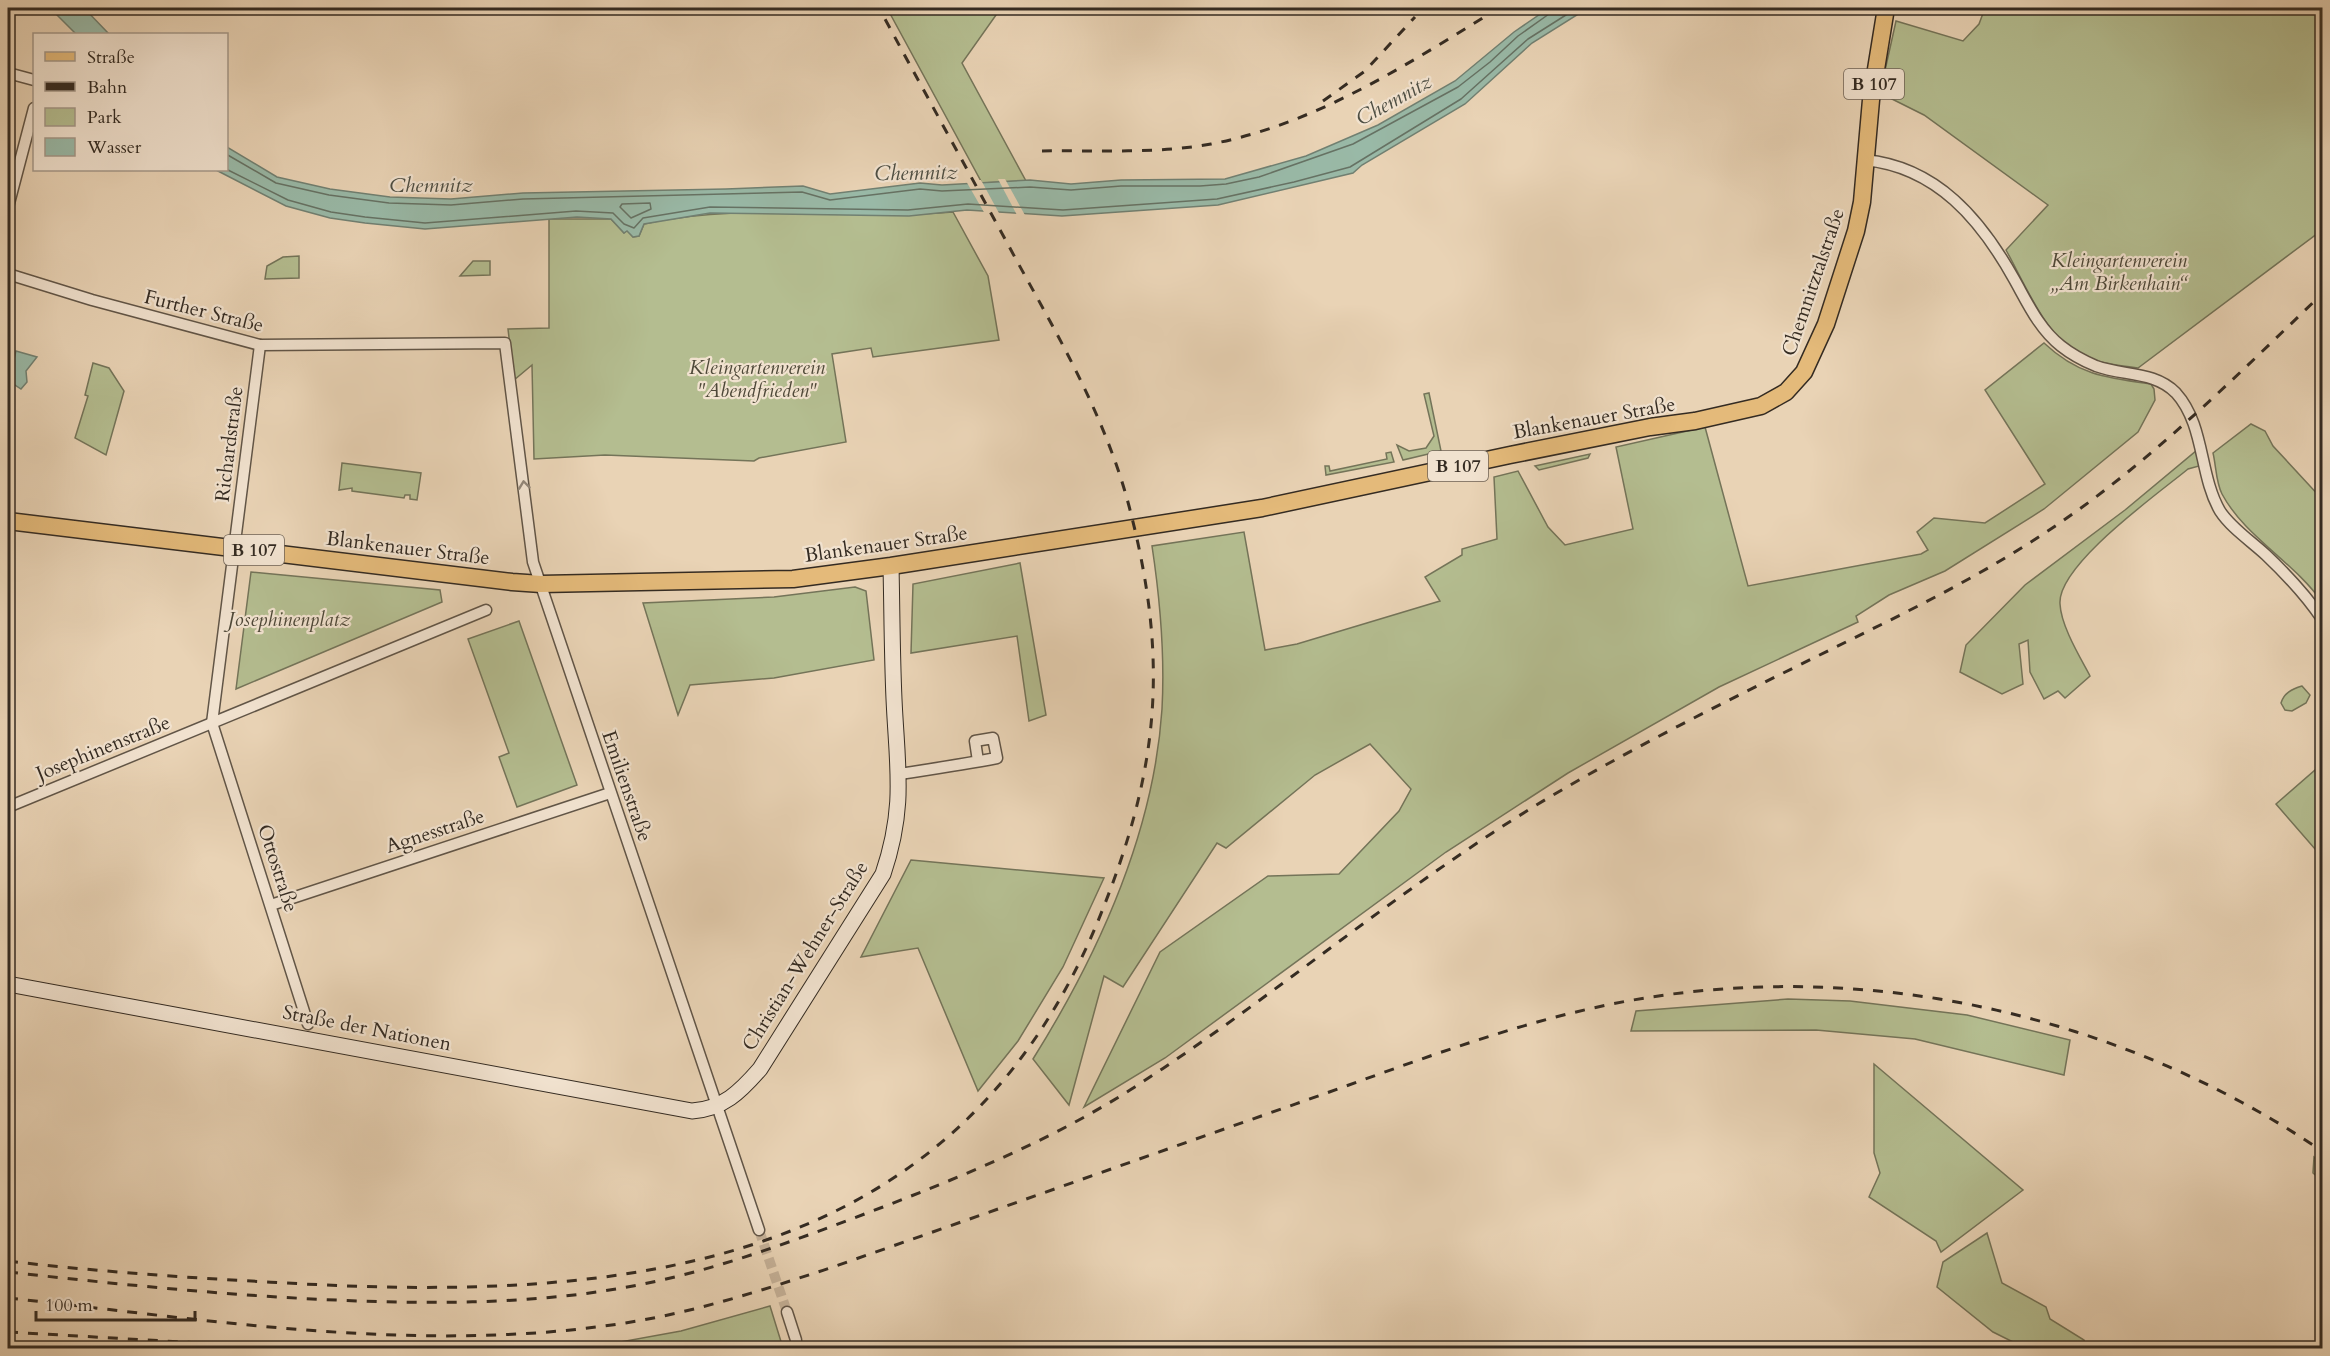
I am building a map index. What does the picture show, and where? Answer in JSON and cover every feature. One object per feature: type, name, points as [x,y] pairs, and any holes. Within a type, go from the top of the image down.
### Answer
[{"type":"main road","name":"Chemnitztalstraße","points":[[1761,406],[1780,396],[1798,381],[1815,351],[1860,219],[1865,160],[1886,8]]},
{"type":"main road","name":"Blankenauer Straße","points":[[8,521],[540,584],[784,580],[891,566],[1262,508],[1509,455],[1650,427],[1695,422],[1761,406]]},
{"type":"main road","name":"Christian-Wehner-Straße","points":[[718,1106],[741,1091],[760,1070],[883,874],[897,822],[900,774],[894,700],[891,566]]},
{"type":"main road","name":"Straße der Nationen","points":[[8,984],[681,1109],[708,1110],[718,1106]]},
{"type":"street","points":[[8,73],[33,80]]},
{"type":"street","points":[[8,207],[33,112]]},
{"type":"street","points":[[1865,160],[1894,164],[1917,173],[1961,207],[1989,238],[2033,313],[2060,345],[2097,366],[2160,380],[2170,387],[2191,418],[2206,474],[2222,513],[2303,592],[2322,619]]},
{"type":"street","name":"Further Straße","points":[[8,274],[92,300],[260,345],[505,343]]},
{"type":"street","name":"Emilienstraße","points":[[505,343],[530,543],[540,584],[610,794],[677,981],[759,1230]]},
{"type":"street","name":"Richardstraße","points":[[233,547],[260,345]]},
{"type":"street","points":[[233,547],[212,723],[486,610]]},
{"type":"street","name":"Josephinenstraße","points":[[8,807],[212,723]]},
{"type":"street","name":"Ottostraße","points":[[212,723],[309,1024]]},
{"type":"street","points":[[900,774],[978,761]]},
{"type":"street","name":"Agnesstraße","points":[[271,905],[610,794]]},
{"type":"street","points":[[787,1312],[796,1340]]},
{"type":"green space","points":[[887,8],[1001,8],[962,63],[1026,181],[982,183]]},
{"type":"green space","name":"Kleingartenverein „Am Birkenhain“","points":[[1985,8],[2322,8],[2322,230],[2138,368],[2097,361],[2084,357],[2071,349],[2048,325],[2038,310],[2006,250],[2048,205],[1924,115],[1880,93],[1896,21],[1963,41],[1979,24]]},
{"type":"green space","name":"Kleingartenverein \"Abendfrieden\"","points":[[953,212],[988,276],[999,340],[873,357],[871,348],[832,354],[846,442],[759,458],[754,461],[605,455],[534,459],[532,365],[514,380],[508,329],[549,328],[549,219],[611,219],[624,233],[627,230],[633,237],[639,236],[644,224],[682,217],[720,214]]},
{"type":"green space","points":[[299,256],[299,278],[265,279],[267,266],[283,257]]},
{"type":"green space","points":[[473,261],[490,261],[490,275],[460,276]]},
{"type":"green space","points":[[2044,343],[2069,362],[2093,373],[2120,380],[2151,384],[2155,400],[2138,432],[2044,509],[1945,571],[1889,595],[1856,616],[1858,622],[1719,687],[1568,773],[1446,852],[1165,1058],[1084,1107],[1160,952],[1268,876],[1339,874],[1399,811],[1411,789],[1370,744],[1315,775],[1226,848],[1217,843],[1123,987],[1104,976],[1069,1105],[1033,1059],[1057,1019],[1100,935],[1119,892],[1148,801],[1157,755],[1163,688],[1161,627],[1152,546],[1244,532],[1265,650],[1297,644],[1440,601],[1425,577],[1462,555],[1462,549],[1497,539],[1494,477],[1518,471],[1548,527],[1565,545],[1633,529],[1616,447],[1705,427],[1748,586],[1921,554],[1928,550],[1917,532],[1934,518],[1985,523],[2045,484],[1985,390]]},
{"type":"green space","points":[[93,363],[109,368],[124,391],[106,455],[75,438],[88,396],[85,395]]},
{"type":"green space","points":[[1429,393],[1441,451],[1403,460],[1397,445],[1409,451],[1426,448],[1434,436],[1424,394]]},
{"type":"green space","points":[[2251,424],[2265,431],[2273,446],[2322,499],[2322,602],[2298,574],[2243,523],[2220,490],[2213,453]]},
{"type":"green space","points":[[2196,451],[2199,466],[2188,469],[2112,531],[2092,550],[2063,588],[2061,613],[2090,676],[2065,698],[2058,691],[2044,699],[2030,672],[2028,640],[2019,644],[2023,684],[2002,694],[1960,672],[1966,645],[2025,585],[2125,510]]},
{"type":"green space","points":[[1391,452],[1394,462],[1326,475],[1325,466],[1329,466],[1330,471],[1387,459],[1386,453]]},
{"type":"green space","points":[[1590,454],[1588,458],[1539,470],[1535,466]]},
{"type":"green space","points":[[342,463],[421,473],[417,500],[410,499],[410,495],[405,495],[404,498],[352,491],[352,488],[339,490]]},
{"type":"green space","points":[[1020,563],[1046,715],[1029,721],[1017,636],[911,653],[913,584]]},
{"type":"green space","name":"Josephinenplatz","points":[[251,572],[440,590],[442,602],[236,689]]},
{"type":"green space","points":[[855,587],[866,591],[874,660],[774,678],[690,685],[678,715],[643,603],[774,597]]},
{"type":"green space","points":[[519,621],[577,785],[517,807],[499,757],[509,753],[468,639]]},
{"type":"green space","points":[[2302,686],[2310,695],[2306,703],[2292,711],[2285,710],[2281,703],[2286,694]]},
{"type":"green space","points":[[2322,764],[2322,857],[2276,804]]},
{"type":"green space","points":[[911,860],[1104,878],[1063,967],[1018,1041],[978,1091],[918,948],[861,957]]},
{"type":"green space","points":[[1788,999],[1850,1001],[1967,1015],[2070,1040],[2064,1075],[1915,1039],[1816,1030],[1631,1031],[1636,1011]]},
{"type":"green space","points":[[1874,1064],[2023,1190],[1941,1252],[1936,1241],[1869,1197],[1880,1173],[1874,1153]]},
{"type":"green space","points":[[2314,1157],[2322,1164],[2322,1181],[2313,1173]]},
{"type":"green space","points":[[1987,1233],[2002,1283],[2046,1307],[2050,1319],[2084,1340],[2086,1348],[2025,1348],[1993,1332],[1937,1287],[1943,1262]]},
{"type":"green space","points":[[770,1306],[783,1348],[610,1348],[609,1344],[681,1331]]},
{"type":"water","points":[[50,8],[84,8],[108,33],[75,33]]},
{"type":"water","points":[[1549,8],[1588,8],[1532,43],[1465,104],[1362,165],[1353,173],[1218,205],[1062,216],[967,210],[909,216],[710,213],[644,224],[639,236],[633,237],[627,231],[624,233],[611,219],[577,217],[425,229],[330,218],[286,206],[218,171],[228,171],[228,148],[277,177],[330,189],[390,197],[451,199],[523,193],[803,186],[830,194],[920,183],[942,185],[1030,180],[1071,184],[1121,180],[1225,179],[1306,156],[1378,125],[1455,81],[1514,32]]},
{"type":"water","points":[[16,351],[37,357],[26,371],[27,382],[21,389],[9,381]]},
{"type":"pier","points":[[998,179],[1005,179],[1026,217],[1018,217]]},
{"type":"pier","points":[[981,180],[1000,215],[985,214],[966,181]]},
{"type":"tunnel","points":[[759,1230],[787,1312]]},
{"type":"railway","points":[[8,1261],[181,1277],[411,1287],[533,1284],[651,1270],[763,1241],[865,1195],[957,1129],[1035,1038],[1098,921],[1119,867],[1134,815],[1145,766],[1152,716],[1153,667],[1150,616],[1142,563],[1119,474],[1108,442],[1081,381],[879,8]]},
{"type":"railway","points":[[1042,151],[1169,149],[1211,144],[1250,135],[1325,107],[1361,89],[1499,8]]},
{"type":"railway","points":[[1323,101],[1365,71],[1415,17]]},
{"type":"railway","points":[[8,1272],[272,1297],[394,1302],[531,1299],[599,1292],[697,1271],[791,1241],[915,1195],[1040,1140],[1130,1090],[1238,1016],[1396,899],[1504,825],[1560,791],[1704,713],[1943,593],[2034,540],[2111,485],[2148,455],[2219,392],[2322,294]]},
{"type":"railway","points":[[8,1298],[239,1324],[393,1335],[471,1336],[548,1332],[625,1323],[729,1300],[830,1268],[1484,1038],[1607,1005],[1700,991],[1793,987],[1887,992],[1979,1006],[2070,1030],[2158,1062],[2242,1102],[2322,1151]]},
{"type":"railway","points":[[8,1332],[234,1345],[355,1343]]},
{"type":"water label","name":"Chemnitz","points":[[1394,100]]},
{"type":"water label","name":"Chemnitz","points":[[916,173]]},
{"type":"water label","name":"Chemnitz","points":[[431,185]]}]
